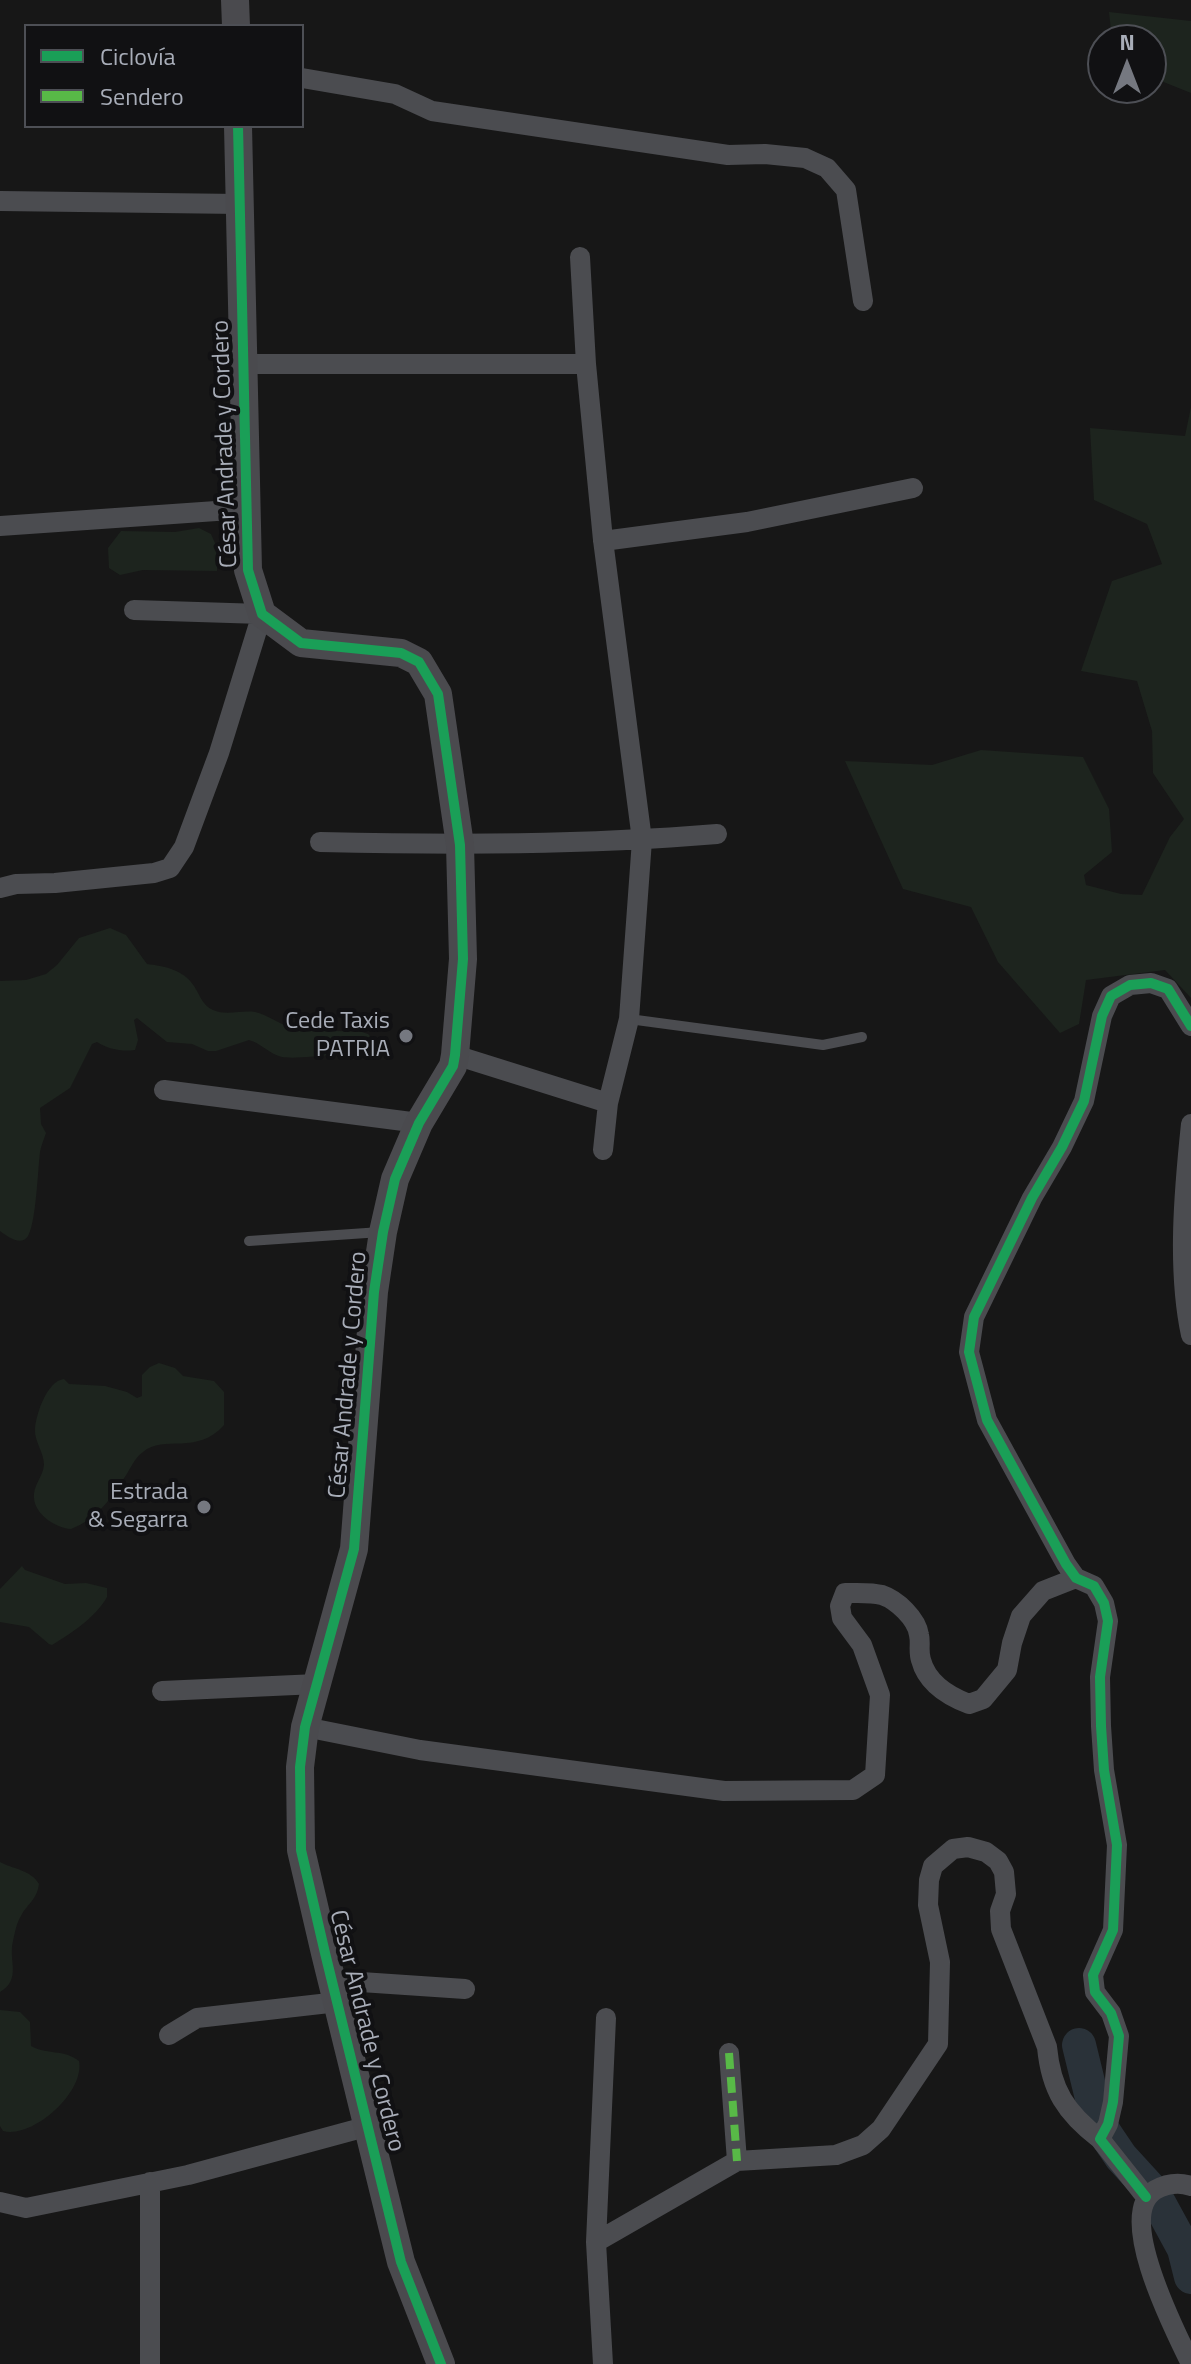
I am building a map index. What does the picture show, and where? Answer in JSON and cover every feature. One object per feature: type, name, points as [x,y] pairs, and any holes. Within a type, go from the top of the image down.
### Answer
[{"type":"street","points":[[235,0],[236,24]]},
{"type":"street","points":[[304,78],[395,94],[432,111],[728,155],[765,154],[805,158],[827,168],[846,190],[863,301]]},
{"type":"street","name":"César Andrade y Cordero","points":[[238,128],[248,570],[262,614],[301,643],[401,653],[419,662],[438,694],[460,845],[463,959],[455,1055],[453,1066],[419,1123],[395,1179],[383,1232],[374,1292],[354,1549],[305,1727],[300,1767],[301,1850],[401,2262],[441,2364]]},
{"type":"street","points":[[0,201],[240,204]]},
{"type":"street","points":[[580,257],[586,364],[603,541],[642,840],[629,1019],[608,1103],[603,1150]]},
{"type":"street","points":[[242,364],[586,364]]},
{"type":"street","points":[[603,541],[747,522],[913,488]]},
{"type":"street","points":[[0,526],[245,509]]},
{"type":"street","points":[[0,888],[16,884],[154,873],[170,868],[184,847],[209,780],[262,614],[134,610]]},
{"type":"street","points":[[320,842],[460,845],[642,840],[717,834]]},
{"type":"street","points":[[1100,2139],[1108,2124],[1113,2102],[1119,2036],[1111,2013],[1095,1992],[1093,1975],[1113,1930],[1117,1845],[1104,1770],[1101,1726],[1100,1677],[1108,1621],[1104,1603],[1094,1586],[1076,1578],[1038,1516],[987,1420],[969,1352],[974,1317],[1084,1101],[1102,1016],[1111,996],[1130,985],[1151,983],[1168,989],[1191,1026]]},
{"type":"street","points":[[455,1055],[608,1103]]},
{"type":"street","points":[[164,1090],[419,1123]]},
{"type":"street","points":[[1191,1124],[1184,1205],[1185,1309],[1191,1335]]},
{"type":"street","points":[[305,1727],[420,1750],[677,1786],[724,1791],[853,1790],[875,1775],[880,1695],[862,1645],[842,1618],[840,1606],[845,1593],[883,1595],[896,1603],[912,1618],[919,1633],[921,1662],[933,1682],[949,1696],[969,1704],[983,1699],[1007,1670],[1021,1616],[1043,1591],[1076,1578]]},
{"type":"street","points":[[162,1691],[317,1684]]},
{"type":"street","points":[[596,2242],[737,2161],[836,2155],[863,2145],[881,2129],[938,2044],[940,1962],[928,1905],[929,1880],[933,1866],[943,1857],[953,1849],[968,1847],[986,1852],[998,1861],[1004,1872],[1006,1894],[1000,1911],[1001,1929],[1047,2047],[1048,2067],[1059,2097],[1073,2116],[1100,2139],[1146,2197]]},
{"type":"street","points":[[169,2035],[197,2018],[335,1992],[361,1982],[465,1989]]},
{"type":"street","points":[[603,2364],[596,2242],[606,2018]]},
{"type":"street","points":[[729,2053],[737,2161]]},
{"type":"street","points":[[0,2202],[26,2208],[188,2175],[369,2126]]},
{"type":"street","points":[[150,2182],[150,2364]]},
{"type":"street","points":[[1191,2186],[1176,2183],[1163,2186],[1146,2197],[1140,2215],[1143,2247],[1191,2364]]},
{"type":"lane","points":[[629,1019],[823,1045],[862,1037]]},
{"type":"lane","points":[[249,1241],[383,1232]]},
{"type":"shaded area","points":[[1109,12],[1191,21],[1191,93],[1167,83],[1167,24],[1110,24]]},
{"type":"shaded area","points":[[1191,407],[1191,998],[1165,970],[1086,980],[1079,1024],[1060,1033],[998,962],[971,907],[903,889],[845,761],[932,765],[981,750],[1083,757],[1109,809],[1112,852],[1084,875],[1086,885],[1121,894],[1142,895],[1170,837],[1184,819],[1153,773],[1152,731],[1137,681],[1081,671],[1112,581],[1162,564],[1147,524],[1094,500],[1090,428],[1185,436]]},
{"type":"shaded area","points":[[199,528],[211,534],[218,550],[217,571],[143,570],[120,575],[109,568],[108,548],[121,531],[175,532]]},
{"type":"shaded area","points":[[110,928],[126,935],[147,964],[185,976],[204,1003],[213,1010],[223,1013],[255,1012],[284,1025],[306,1030],[362,1032],[375,1041],[375,1047],[290,1058],[277,1056],[249,1040],[208,1051],[192,1044],[167,1042],[137,1018],[134,1020],[138,1040],[135,1050],[115,1049],[97,1042],[92,1044],[70,1088],[40,1108],[41,1124],[46,1133],[40,1152],[33,1220],[28,1236],[22,1241],[14,1240],[0,1231],[0,981],[26,980],[46,974],[79,938]]},
{"type":"shaded area","points":[[159,1363],[175,1368],[183,1376],[214,1381],[224,1392],[224,1425],[203,1440],[151,1447],[138,1456],[97,1513],[71,1529],[58,1526],[41,1513],[34,1501],[44,1465],[35,1433],[36,1423],[48,1392],[64,1379],[69,1384],[105,1386],[137,1398],[142,1396],[142,1375]]},
{"type":"shaded area","points":[[22,1566],[25,1570],[65,1584],[86,1583],[107,1588],[107,1597],[83,1624],[49,1644],[29,1627],[0,1622],[0,1589]]},
{"type":"shaded area","points":[[0,1862],[27,1873],[39,1884],[18,1922],[12,1948],[11,1981],[0,1992]]},
{"type":"shaded area","points":[[0,2010],[20,2012],[30,2022],[31,2046],[79,2061],[79,2073],[66,2099],[42,2121],[15,2132],[3,2131],[0,2126]]},
{"type":"waterway","points":[[1079,2045],[1098,2123],[1121,2157],[1153,2192],[1184,2249],[1191,2277]]},
{"type":"marked path","points":[[729,2053],[737,2161]]},
{"type":"cycle path","points":[[238,128],[248,570],[262,614],[301,643],[401,653],[419,662],[438,694],[460,845],[463,959],[455,1055],[453,1066],[419,1123],[395,1179],[383,1232],[374,1292],[354,1549],[305,1727],[300,1767],[301,1850],[325,1953],[401,2262],[441,2364]]},
{"type":"cycle path","points":[[1146,2197],[1100,2139],[1108,2124],[1113,2102],[1119,2036],[1111,2013],[1095,1992],[1093,1975],[1113,1930],[1117,1845],[1104,1770],[1101,1726],[1100,1677],[1108,1621],[1104,1603],[1094,1586],[1076,1578],[1066,1564],[987,1420],[969,1352],[974,1317],[1084,1101],[1102,1016],[1111,996],[1130,985],[1151,983],[1168,989],[1191,1026]]},
{"type":"place","name":"Cede Taxis PATRIA","points":[[406,1036]]},
{"type":"place","name":"Estrada & Segarra","points":[[204,1507]]}]
